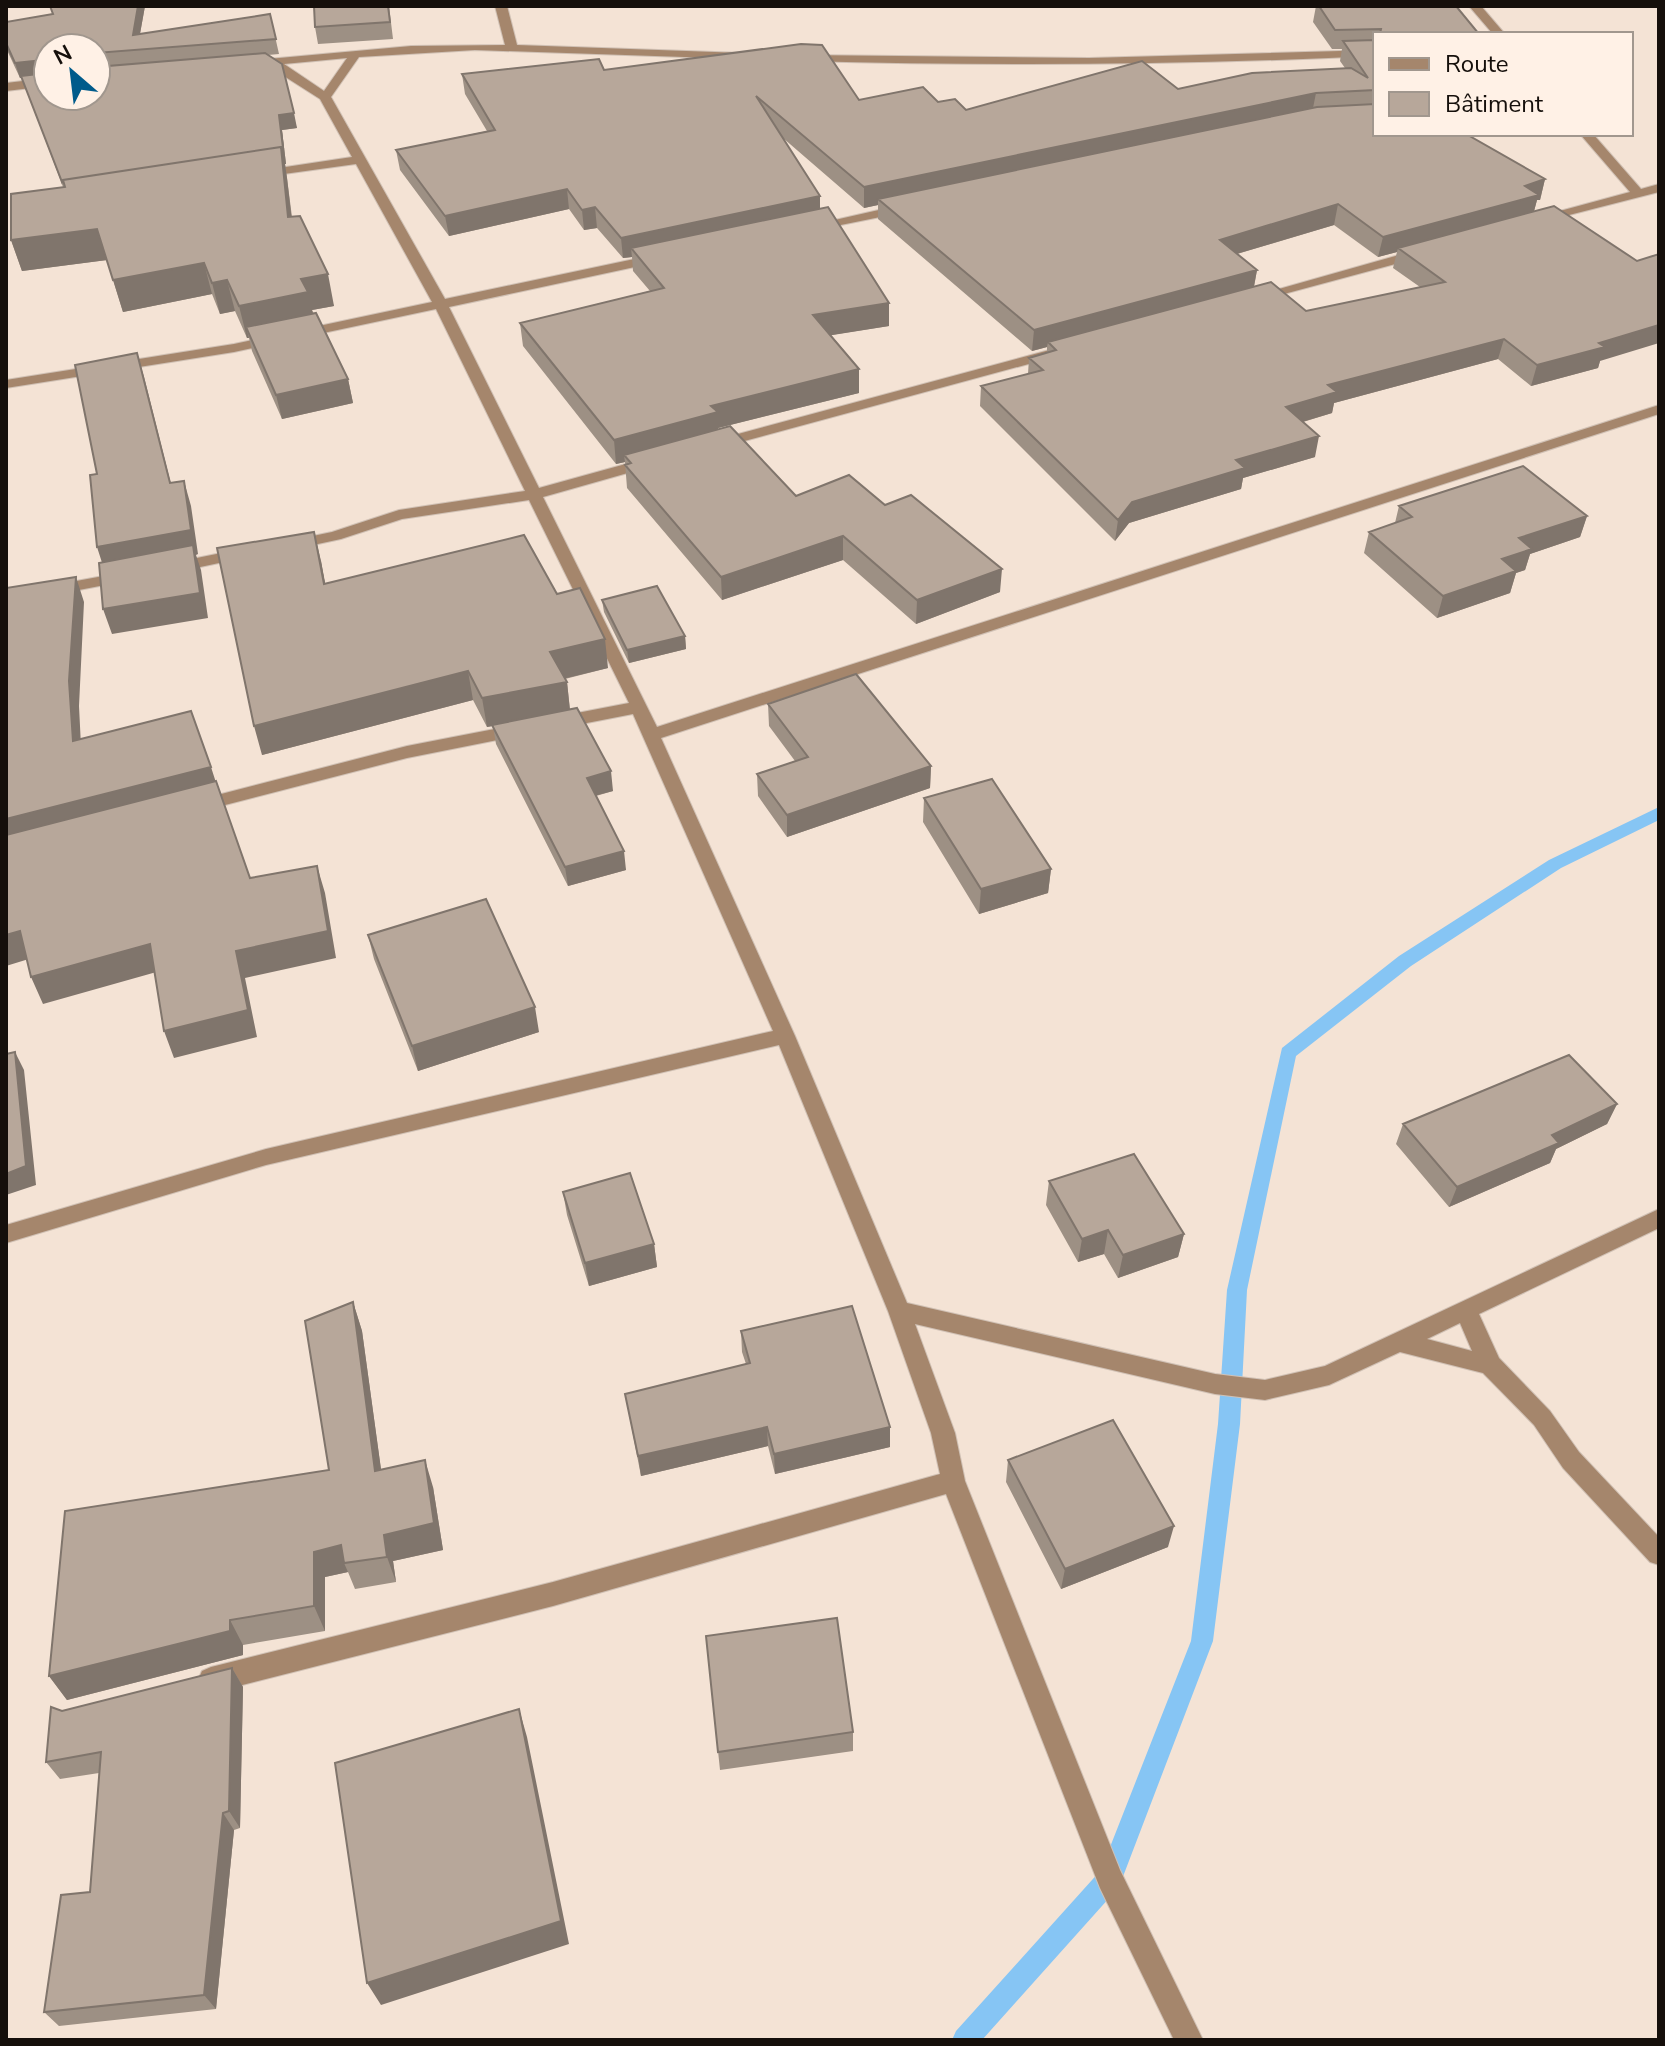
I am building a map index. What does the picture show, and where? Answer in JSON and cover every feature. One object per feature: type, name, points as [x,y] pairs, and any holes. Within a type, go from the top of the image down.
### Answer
[{"type":"street","points":[[501,6],[512,48]]},
{"type":"street","points":[[1475,6],[1497,32]]},
{"type":"street","points":[[259,63],[411,49],[512,48],[761,57]]},
{"type":"street","points":[[792,58],[901,61],[1152,59],[1373,53]]},
{"type":"street","points":[[325,97],[355,55]]},
{"type":"street","points":[[273,62],[325,97],[440,303],[639,707],[785,1036],[899,1311],[943,1433],[953,1481],[1110,1878],[1189,2040]]},
{"type":"street","points":[[6,87],[32,84]]},
{"type":"street","points":[[1588,136],[1638,194]]},
{"type":"street","points":[[238,179],[359,160]]},
{"type":"street","points":[[1531,223],[1659,188]]},
{"type":"street","points":[[803,229],[924,204]]},
{"type":"street","points":[[1240,302],[1439,248]]},
{"type":"street","points":[[6,384],[234,348],[667,256]]},
{"type":"street","points":[[703,448],[1071,348]]},
{"type":"street","points":[[651,735],[1659,409]]},
{"type":"street","points":[[6,599],[335,536],[412,512],[535,494],[673,456]]},
{"type":"street","points":[[180,811],[407,752],[639,707]]},
{"type":"street","points":[[6,1234],[266,1157],[785,1036]]},
{"type":"street","points":[[899,1311],[1215,1384],[1265,1390],[1329,1375],[1659,1218]]},
{"type":"street","points":[[1466,1310],[1490,1365],[1542,1418],[1571,1460],[1659,1554]]},
{"type":"street","points":[[1398,1342],[1490,1365]]},
{"type":"street","points":[[183,1687],[553,1594],[953,1481]]},
{"type":"building","points":[[50,6],[138,6],[133,35],[270,14],[276,39],[112,52],[112,32],[32,32],[32,61],[15,63],[6,43],[6,22],[53,14]]},
{"type":"building","points":[[314,6],[388,6],[390,22],[315,27]]},
{"type":"building","points":[[1319,6],[1456,6],[1477,32],[1380,32],[1381,29],[1335,30]]},
{"type":"building","points":[[1373,40],[1373,90],[1316,93],[864,187],[756,96],[820,196],[621,238],[595,207],[582,210],[567,189],[445,216],[396,150],[495,130],[462,74],[599,59],[604,70],[801,44],[822,45],[859,100],[923,87],[938,102],[955,99],[966,110],[1142,61],[1178,89],[1252,73],[1351,68],[1368,78],[1343,41]]},
{"type":"building","points":[[265,53],[282,64],[294,113],[279,115],[283,148],[62,182],[35,112],[112,112],[112,66]]},
{"type":"building","points":[[32,75],[32,104],[21,76]]},
{"type":"building","points":[[1373,104],[1373,136],[1470,136],[1545,179],[1525,186],[1539,195],[1383,237],[1338,204],[1220,240],[1257,270],[1034,330],[878,199],[1317,107]]},
{"type":"building","points":[[281,147],[288,217],[300,216],[328,274],[301,279],[308,292],[239,306],[227,280],[212,283],[204,263],[113,280],[97,229],[11,240],[11,194],[65,187],[63,180]]},
{"type":"building","points":[[1554,206],[1637,261],[1659,254],[1659,325],[1599,343],[1605,347],[1537,365],[1504,339],[1328,385],[1337,392],[1286,407],[1319,436],[1236,460],[1245,468],[1132,502],[1118,520],[981,386],[1043,370],[1029,358],[1056,350],[1048,342],[1271,282],[1306,311],[1445,282],[1398,248]]},
{"type":"building","points":[[828,207],[889,303],[813,315],[859,369],[711,406],[718,412],[614,440],[520,323],[664,288],[631,248]]},
{"type":"building","points":[[316,313],[348,379],[276,395],[246,327]]},
{"type":"building","points":[[137,353],[170,483],[184,481],[191,530],[97,547],[90,475],[97,474],[75,365]]},
{"type":"building","points":[[730,426],[796,496],[849,475],[885,505],[911,495],[1002,569],[917,600],[843,536],[721,577],[625,465],[631,463],[624,455]]},
{"type":"building","points":[[1523,466],[1587,516],[1519,538],[1532,549],[1502,559],[1516,571],[1443,596],[1369,532],[1412,517],[1399,506]]},
{"type":"building","points":[[314,532],[324,584],[524,535],[557,594],[580,588],[605,639],[550,652],[567,682],[482,698],[468,671],[254,726],[217,548]]},
{"type":"building","points":[[193,545],[200,593],[103,609],[99,563]]},
{"type":"building","points":[[76,577],[69,681],[73,741],[191,711],[211,767],[6,819],[6,588]]},
{"type":"building","points":[[657,586],[685,636],[627,650],[602,600]]},
{"type":"building","points":[[856,674],[931,766],[787,815],[757,774],[808,757],[768,704]]},
{"type":"building","points":[[577,708],[611,771],[587,778],[624,851],[565,867],[492,725]]},
{"type":"building","points":[[992,779],[1051,869],[981,889],[924,798]]},
{"type":"building","points":[[216,781],[250,878],[317,866],[328,931],[236,951],[248,1010],[164,1031],[150,944],[31,977],[20,931],[6,935],[6,835]]},
{"type":"building","points":[[486,899],[535,1007],[412,1046],[368,935]]},
{"type":"building","points":[[15,1052],[26,1166],[6,1174],[6,1054]]},
{"type":"building","points":[[1569,1055],[1617,1104],[1552,1135],[1559,1143],[1457,1187],[1403,1124]]},
{"type":"building","points":[[1134,1154],[1184,1234],[1123,1255],[1108,1230],[1082,1239],[1049,1181]]},
{"type":"building","points":[[630,1173],[654,1244],[585,1263],[563,1192]]},
{"type":"building","points":[[353,1302],[375,1471],[425,1460],[434,1523],[384,1535],[387,1557],[344,1563],[341,1545],[314,1552],[314,1606],[230,1620],[230,1631],[49,1676],[65,1511],[329,1470],[305,1321]]},
{"type":"building","points":[[852,1306],[890,1427],[774,1454],[767,1427],[638,1456],[625,1394],[750,1363],[741,1331]]},
{"type":"building","points":[[1113,1420],[1174,1526],[1065,1569],[1008,1460]]},
{"type":"building","points":[[837,1618],[853,1732],[718,1752],[706,1636]]},
{"type":"building","points":[[232,1668],[229,1811],[223,1813],[204,1995],[44,2012],[61,1895],[90,1892],[101,1752],[46,1762],[51,1707],[62,1711]]},
{"type":"building","points":[[519,1709],[561,1921],[367,1983],[335,1763]]},
{"type":"waterway","points":[[965,2040],[1110,1878],[1202,1641],[1229,1424],[1237,1290],[1288,1053],[1405,961],[1555,864],[1659,813]]}]
